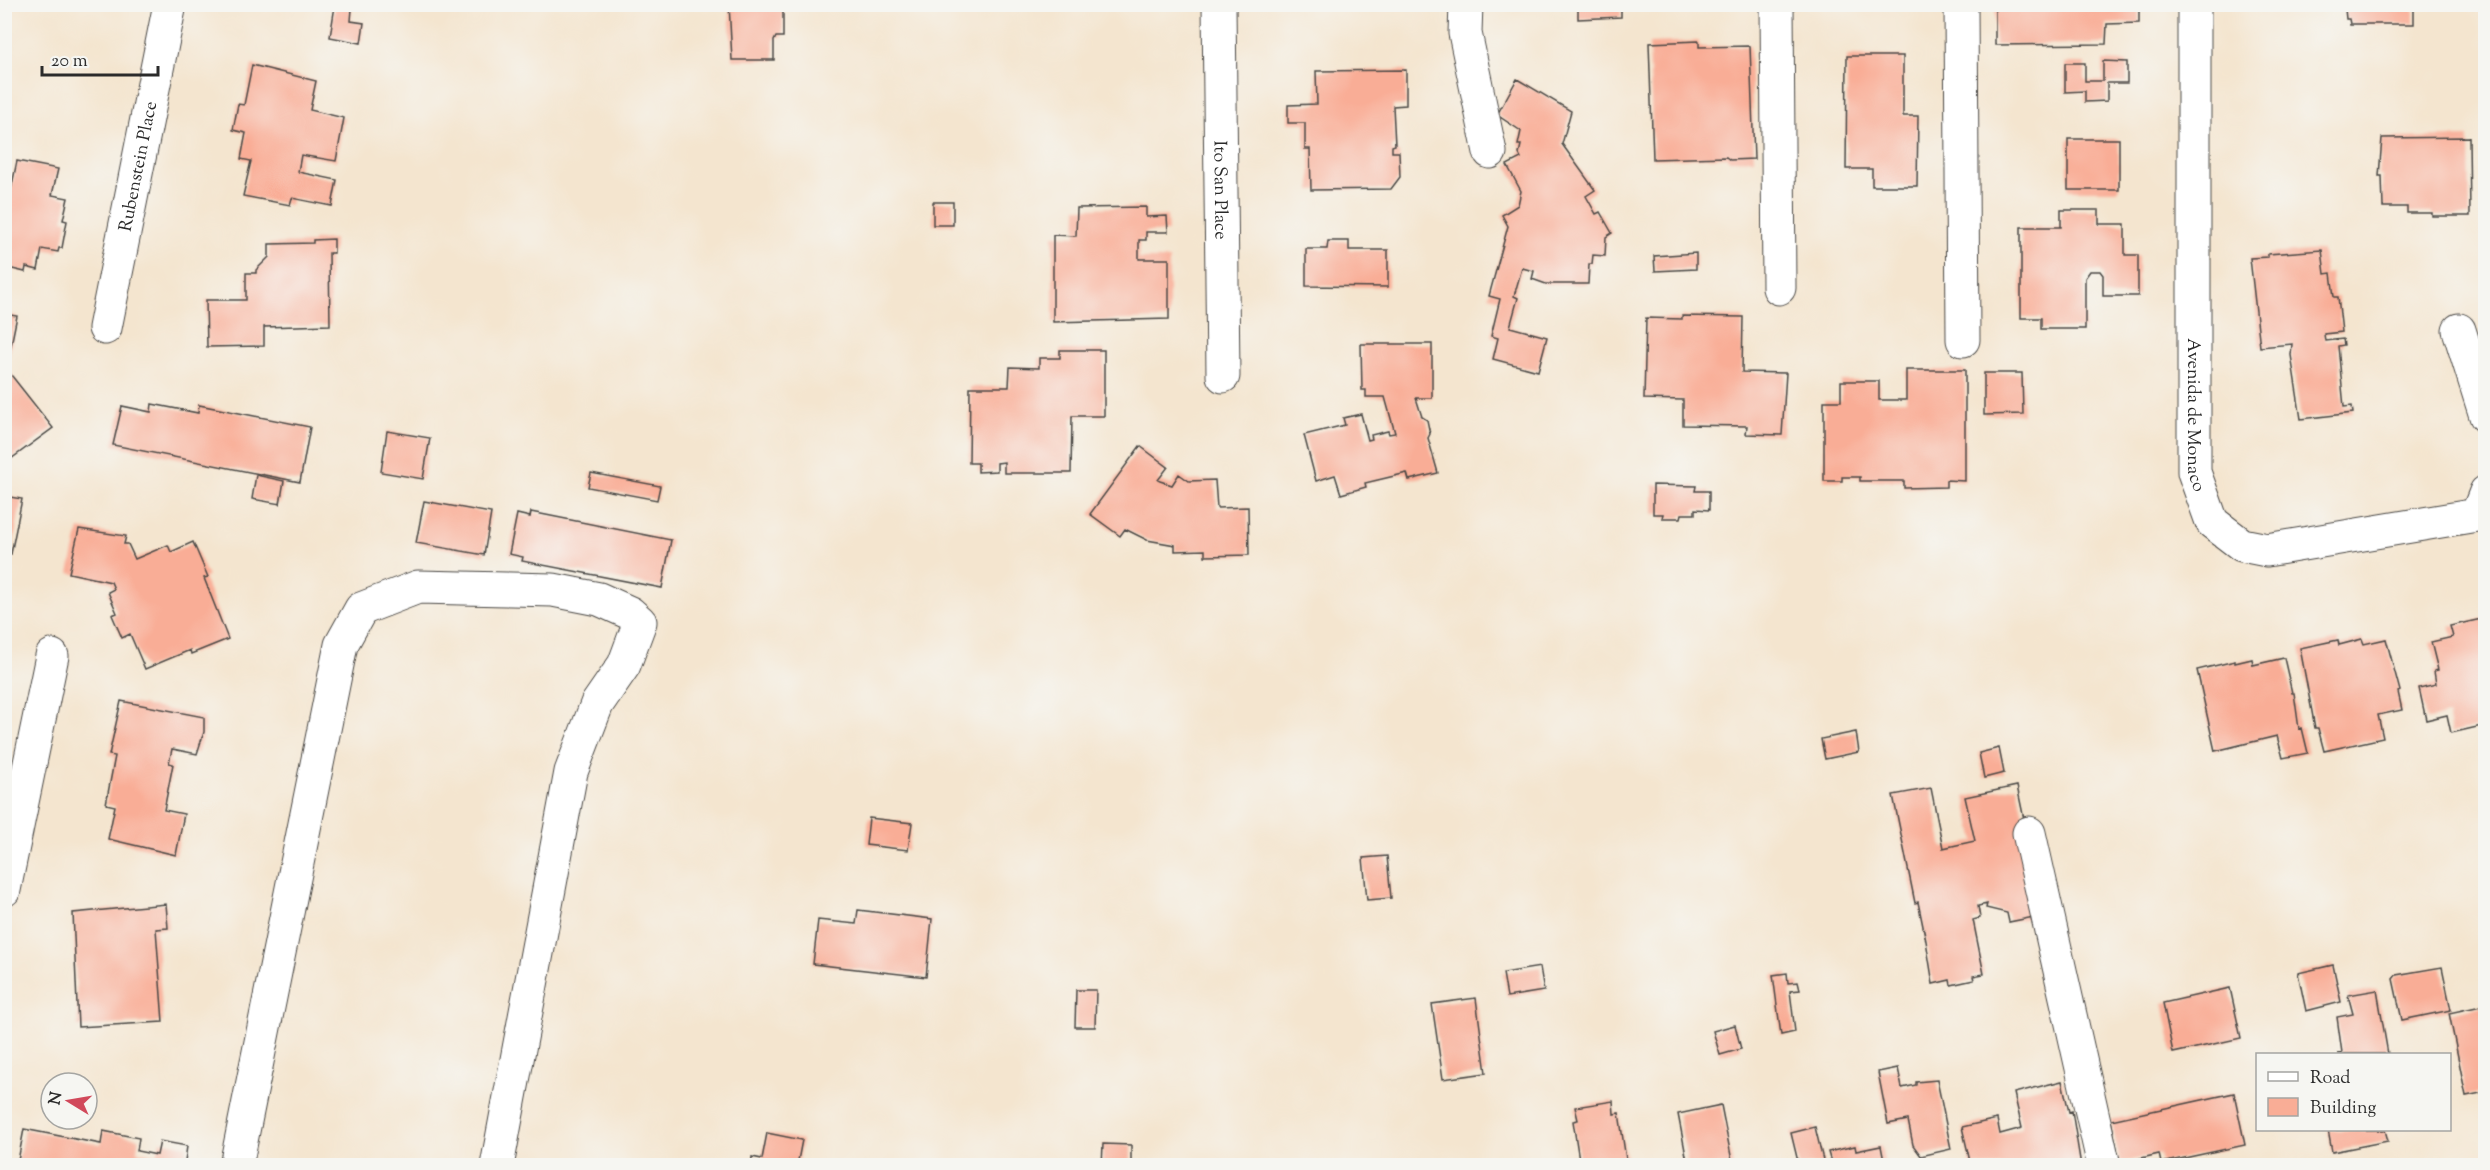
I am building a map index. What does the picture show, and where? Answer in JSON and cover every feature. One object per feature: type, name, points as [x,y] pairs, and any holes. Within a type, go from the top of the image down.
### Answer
[{"type":"street","name":"Rubenstein Place","points":[[105,328],[170,4]]},
{"type":"street","name":"Ito San Place","points":[[1219,4],[1223,376]]},
{"type":"street","points":[[1466,4],[1465,33],[1490,152]]},
{"type":"street","points":[[1777,4],[1779,288]]},
{"type":"street","points":[[1961,4],[1963,340]]},
{"type":"street","name":"Avenida de Monaco","points":[[2194,4],[2194,472],[2212,522],[2242,545],[2266,550],[2477,515],[2486,492]]},
{"type":"street","points":[[2459,330],[2486,416]]},
{"type":"street","points":[[236,1166],[341,645],[361,609],[418,588],[467,586],[553,590],[599,599],[630,613],[640,622],[624,664],[597,704],[571,772],[497,1166]]},
{"type":"street","points":[[4,890],[52,656]]},
{"type":"street","points":[[2029,833],[2104,1166]]},
{"type":"building","points":[[729,4],[783,4],[783,37],[776,37],[774,41],[774,60],[732,60]]},
{"type":"building","points":[[1578,4],[1621,4],[1621,17],[1578,19]]},
{"type":"building","points":[[1995,4],[2139,4],[2139,23],[2107,24],[2106,44],[1995,45]]},
{"type":"building","points":[[2349,4],[2414,4],[2414,24],[2350,24],[2349,19],[2346,19],[2345,9],[2349,9]]},
{"type":"building","points":[[335,6],[352,9],[351,21],[364,23],[361,43],[330,37]]},
{"type":"building","points":[[1699,41],[1699,47],[1750,46],[1754,159],[1730,160],[1726,157],[1653,159],[1649,43]]},
{"type":"building","points":[[1847,56],[1903,56],[1903,116],[1918,116],[1917,186],[1872,186],[1872,169],[1846,169]]},
{"type":"building","points":[[2103,61],[2127,62],[2127,83],[2107,83],[2107,101],[2085,102],[2085,91],[2065,92],[2065,63],[2085,63],[2085,81],[2103,81]]},
{"type":"building","points":[[252,65],[316,81],[310,110],[344,118],[336,161],[301,155],[298,172],[337,180],[332,206],[292,198],[290,205],[243,196],[251,161],[241,159],[246,133],[233,130],[238,104],[244,105]]},
{"type":"building","points":[[1406,70],[1406,105],[1393,106],[1395,145],[1392,146],[1392,152],[1399,152],[1400,177],[1391,189],[1311,190],[1310,149],[1305,149],[1305,123],[1288,123],[1288,105],[1317,104],[1316,71]]},
{"type":"building","points":[[1517,79],[1571,111],[1562,144],[1595,190],[1586,196],[1596,214],[1600,212],[1612,233],[1606,237],[1605,256],[1593,255],[1592,264],[1589,264],[1588,284],[1546,284],[1532,279],[1534,271],[1522,268],[1514,296],[1518,298],[1510,327],[1547,337],[1538,371],[1493,359],[1498,338],[1491,336],[1500,299],[1489,296],[1508,226],[1502,215],[1518,205],[1521,191],[1507,165],[1521,158],[1519,154],[1521,145],[1518,145],[1521,131],[1497,115]]},
{"type":"building","points":[[2469,137],[2470,216],[2432,216],[2432,213],[2407,213],[2407,207],[2383,207],[2382,176],[2379,176],[2382,138]]},
{"type":"building","points":[[2068,139],[2119,139],[2119,190],[2068,190]]},
{"type":"building","points":[[17,161],[58,169],[52,195],[68,198],[63,220],[67,221],[62,248],[59,248],[58,252],[42,249],[38,270],[26,267],[25,272],[4,267],[4,189],[11,190]]},
{"type":"building","points":[[933,202],[953,202],[953,225],[933,225]]},
{"type":"building","points":[[1146,207],[1146,217],[1167,216],[1168,232],[1146,232],[1146,240],[1139,240],[1139,259],[1169,259],[1169,319],[1053,322],[1053,235],[1076,236],[1077,208]]},
{"type":"building","points":[[2061,210],[2099,210],[2099,224],[2125,224],[2125,255],[2138,255],[2138,296],[2103,296],[2103,275],[2100,271],[2090,271],[2085,278],[2085,329],[2041,329],[2041,318],[2021,318],[2021,227],[2061,227]]},
{"type":"building","points":[[334,239],[334,253],[329,253],[330,325],[264,327],[264,346],[207,347],[206,300],[246,300],[246,273],[256,273],[256,270],[269,257],[269,244],[313,243],[313,240]]},
{"type":"building","points":[[1328,241],[1349,241],[1349,250],[1388,250],[1388,287],[1306,286],[1306,249],[1327,249]]},
{"type":"building","points":[[2322,250],[2325,274],[2331,273],[2334,297],[2338,297],[2342,332],[2324,334],[2325,341],[2343,339],[2344,345],[2338,346],[2344,407],[2352,406],[2353,413],[2301,419],[2291,355],[2292,344],[2260,347],[2250,258],[2268,257],[2268,254]]},
{"type":"building","points":[[1696,253],[1696,269],[1655,271],[1654,256]]},
{"type":"building","points":[[4,314],[17,316],[8,360],[4,359]]},
{"type":"building","points":[[1682,316],[1743,317],[1742,372],[1786,373],[1782,435],[1746,434],[1747,426],[1683,425],[1683,400],[1644,399],[1646,318],[1682,319]]},
{"type":"building","points":[[1361,344],[1432,344],[1432,398],[1416,398],[1422,417],[1427,420],[1430,434],[1428,438],[1438,473],[1409,480],[1407,473],[1365,483],[1366,487],[1341,494],[1335,475],[1316,481],[1304,435],[1345,425],[1343,418],[1361,414],[1368,440],[1372,439],[1371,435],[1388,431],[1389,434],[1395,433],[1385,397],[1366,397],[1366,390],[1362,390]]},
{"type":"building","points":[[1060,350],[1104,350],[1104,416],[1072,416],[1071,473],[1004,473],[1004,462],[997,463],[997,471],[978,472],[978,463],[969,463],[970,387],[1009,387],[1010,367],[1039,368],[1039,358],[1060,358]]},
{"type":"building","points":[[4,366],[53,428],[4,464]]},
{"type":"building","points":[[1906,370],[1965,370],[1965,481],[1946,480],[1946,487],[1904,488],[1904,481],[1860,481],[1860,477],[1842,477],[1842,481],[1824,481],[1824,401],[1841,401],[1841,381],[1879,381],[1879,400],[1906,400]]},
{"type":"building","points":[[1984,373],[2022,373],[2023,414],[1984,415]]},
{"type":"building","points":[[152,404],[198,413],[199,405],[310,427],[300,482],[113,445],[122,406],[151,412]]},
{"type":"building","points":[[387,431],[430,438],[423,479],[381,472]]},
{"type":"building","points":[[1140,446],[1168,467],[1158,480],[1172,485],[1179,474],[1189,481],[1215,480],[1217,508],[1248,507],[1249,555],[1205,556],[1205,550],[1175,551],[1175,545],[1147,540],[1125,529],[1120,536],[1090,514]]},
{"type":"building","points":[[591,473],[660,486],[657,500],[588,487]]},
{"type":"building","points":[[256,475],[284,481],[280,504],[252,499]]},
{"type":"building","points":[[1653,485],[1696,486],[1695,491],[1709,491],[1709,510],[1695,509],[1695,514],[1682,514],[1681,518],[1662,518],[1663,514],[1653,514]]},
{"type":"building","points":[[4,496],[22,499],[11,554],[4,552]]},
{"type":"building","points":[[424,501],[491,513],[484,555],[416,543]]},
{"type":"building","points":[[531,512],[671,540],[662,588],[522,561],[523,557],[509,554],[517,514],[530,517]]},
{"type":"building","points":[[79,529],[126,536],[124,544],[128,544],[135,559],[168,545],[171,552],[193,542],[208,577],[204,578],[228,639],[191,654],[190,650],[145,669],[130,634],[122,638],[112,615],[117,613],[108,592],[114,589],[111,582],[69,573]]},
{"type":"building","points":[[2486,618],[2486,725],[2451,733],[2447,715],[2426,720],[2419,688],[2436,684],[2434,671],[2438,670],[2431,642],[2453,637],[2450,626]]},
{"type":"building","points":[[2362,639],[2364,644],[2386,639],[2400,691],[2398,692],[2402,710],[2378,715],[2383,738],[2324,751],[2318,728],[2315,728],[2300,648],[2338,640],[2339,645]]},
{"type":"building","points":[[2284,658],[2292,693],[2294,693],[2299,729],[2302,728],[2308,753],[2283,758],[2277,736],[2215,751],[2197,670],[2235,661],[2235,663],[2252,659],[2253,665]]},
{"type":"building","points":[[121,701],[204,717],[204,732],[197,754],[172,749],[169,763],[173,764],[164,810],[184,814],[176,855],[108,839],[115,806],[106,804],[115,756],[109,755]]},
{"type":"building","points":[[1856,732],[1859,752],[1825,759],[1821,739]]},
{"type":"building","points":[[1999,748],[2004,773],[1984,778],[1979,753]]},
{"type":"building","points":[[2017,786],[2030,848],[2039,916],[2009,922],[2007,913],[1986,908],[1987,904],[1978,906],[1980,918],[1973,920],[1984,974],[1973,976],[1974,980],[1951,985],[1950,980],[1933,984],[1918,902],[1915,903],[1893,795],[1931,788],[1943,848],[1975,841],[1965,797]]},
{"type":"building","points":[[869,818],[912,823],[908,850],[866,845]]},
{"type":"building","points":[[1387,856],[1391,898],[1367,900],[1363,858]]},
{"type":"building","points":[[166,904],[168,928],[156,929],[163,1022],[78,1027],[73,913]]},
{"type":"building","points":[[858,910],[932,919],[926,977],[813,964],[818,920],[856,924]]},
{"type":"building","points":[[2333,965],[2341,1002],[2306,1011],[2298,973]]},
{"type":"building","points":[[1540,967],[1544,991],[1507,997],[1503,973]]},
{"type":"building","points":[[2442,967],[2451,1010],[2402,1020],[2393,979],[2396,975]]},
{"type":"building","points":[[1787,973],[1788,983],[1798,982],[1800,990],[1790,991],[1795,1032],[1781,1035],[1773,975]]},
{"type":"building","points":[[2230,988],[2241,1038],[2173,1053],[2163,1003]]},
{"type":"building","points":[[1076,990],[1096,990],[1095,1027],[1075,1027]]},
{"type":"building","points":[[2377,990],[2388,1053],[2342,1053],[2337,1017],[2353,1014],[2348,995]]},
{"type":"building","points":[[1476,998],[1486,1073],[1443,1079],[1432,1004]]},
{"type":"building","points":[[2486,1005],[2486,1092],[2466,1096],[2449,1013]]},
{"type":"building","points":[[1735,1025],[1741,1049],[1720,1055],[1713,1031]]},
{"type":"building","points":[[1898,1068],[1902,1088],[1916,1085],[1916,1082],[1937,1080],[1951,1149],[1921,1156],[1913,1145],[1908,1120],[1888,1124],[1878,1072]]},
{"type":"building","points":[[2062,1081],[2069,1112],[2072,1111],[2081,1166],[1971,1166],[1962,1127],[1997,1119],[2000,1134],[2022,1128],[2014,1093]]},
{"type":"building","points":[[2234,1093],[2245,1145],[2161,1163],[2159,1154],[2120,1163],[2111,1120]]},
{"type":"building","points":[[1613,1101],[1614,1114],[1619,1113],[1627,1166],[1580,1166],[1573,1121],[1578,1120],[1575,1107]]},
{"type":"building","points":[[1721,1105],[1733,1166],[1688,1166],[1678,1114]]},
{"type":"building","points":[[1815,1127],[1824,1164],[1799,1166],[1791,1133]]},
{"type":"building","points":[[24,1129],[101,1144],[103,1131],[139,1138],[137,1151],[157,1155],[160,1141],[187,1146],[185,1161],[194,1162],[194,1166],[17,1166]]},
{"type":"building","points":[[2328,1131],[2385,1131],[2388,1141],[2332,1152]]},
{"type":"building","points":[[767,1133],[802,1140],[797,1166],[751,1166],[752,1157],[762,1159]]},
{"type":"building","points":[[1103,1144],[1131,1145],[1131,1166],[1102,1166]]},
{"type":"building","points":[[1855,1146],[1856,1151],[1881,1146],[1885,1166],[1832,1166],[1828,1152]]}]
